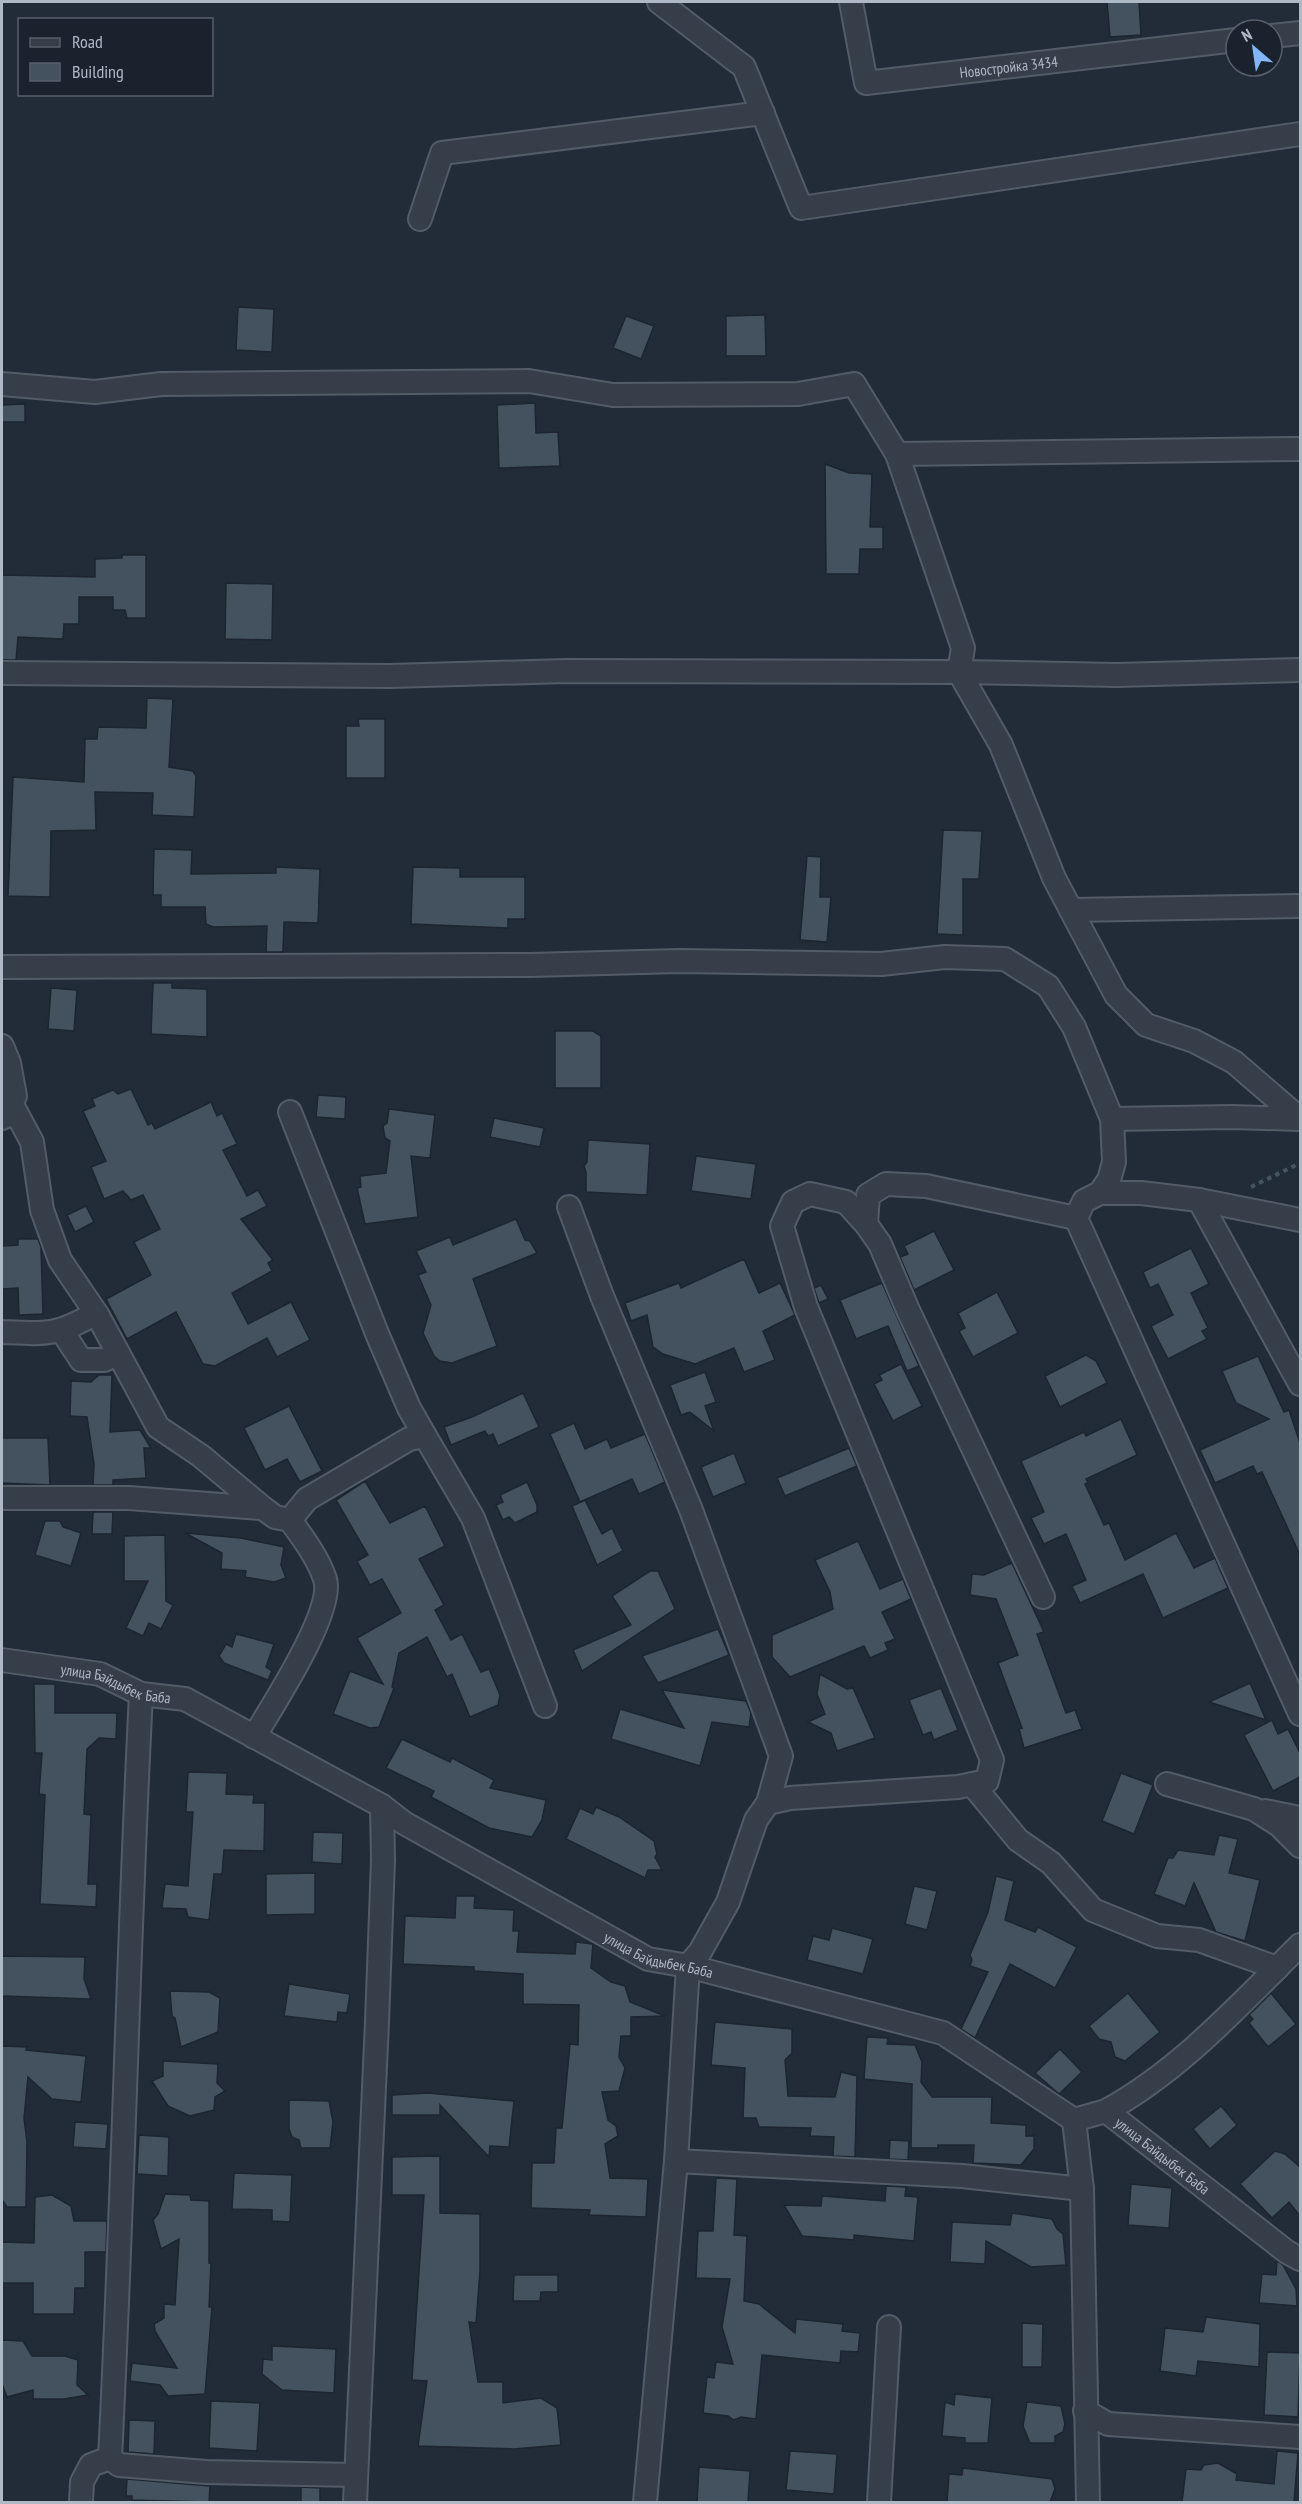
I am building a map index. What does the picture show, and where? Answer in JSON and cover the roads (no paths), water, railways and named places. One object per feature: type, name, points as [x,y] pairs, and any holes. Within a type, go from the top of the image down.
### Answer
[{"type":"street","points":[[659,2],[744,66],[801,208],[1300,134]]},
{"type":"street","name":"Новостройка 3434","points":[[851,2],[866,84],[1224,41]]},
{"type":"street","points":[[1284,35],[1300,33]]},
{"type":"street","points":[[420,219],[442,153],[763,113]]},
{"type":"street","points":[[2,384],[95,392],[161,384],[529,381],[613,395],[798,394],[854,384],[897,454],[963,648],[959,672],[1001,745],[1054,879],[1116,995],[1146,1025],[1194,1041],[1234,1062],[1300,1119]]},
{"type":"street","points":[[897,454],[1300,449]]},
{"type":"street","points":[[2,673],[390,676],[566,671],[959,672],[1117,675],[1300,670]]},
{"type":"street","points":[[1071,910],[1300,906]]},
{"type":"street","points":[[2,967],[518,966],[679,962],[881,964],[945,957],[1005,959],[1048,986],[1074,1027],[1112,1119],[1114,1162],[1109,1180],[1100,1193]]},
{"type":"street","points":[[2,1046],[9,1063],[15,1096],[6,1110],[32,1142],[42,1210],[60,1260],[96,1313],[158,1427],[201,1456],[275,1517],[290,1520],[307,1544],[326,1581],[322,1614],[254,1737]]},
{"type":"street","points":[[290,1112],[378,1336],[409,1408],[473,1518],[545,1706]]},
{"type":"street","points":[[1112,1119],[1232,1117],[1300,1119]]},
{"type":"street","points":[[866,1224],[868,1195],[886,1184],[926,1186],[1076,1218]]},
{"type":"street","points":[[1300,1220],[1198,1200],[1140,1193],[1100,1193],[1084,1201],[1076,1218],[1300,1714]]},
{"type":"street","points":[[768,1803],[790,1798],[972,1784],[987,1781],[992,1760],[806,1307],[782,1226],[793,1202],[810,1194],[846,1202],[880,1244],[908,1310],[1043,1597]]},
{"type":"street","points":[[1198,1200],[1300,1384]]},
{"type":"street","points":[[569,1207],[602,1296],[691,1510],[781,1756],[768,1803],[756,1820],[728,1902],[700,1952],[688,1966],[676,2161],[645,2502]]},
{"type":"street","points":[[2,1332],[41,1334],[62,1331],[96,1313]]},
{"type":"street","points":[[62,1331],[81,1360],[104,1360],[118,1354]]},
{"type":"street","points":[[290,1520],[307,1499],[409,1439],[425,1436]]},
{"type":"street","points":[[2,1498],[129,1497],[263,1508]]},
{"type":"street","name":"улица Байдыбек Баба","points":[[2,1660],[99,1674],[141,1694],[185,1699],[382,1806],[404,1823],[648,1959],[688,1966],[944,2033],[1074,2120],[1106,2110],[1287,2252],[1300,2259]]},
{"type":"street","points":[[110,2458],[121,2231],[129,1916],[141,1694]]},
{"type":"street","points":[[972,1784],[1018,1840],[1051,1863],[1093,1910],[1157,1936],[1199,1940],[1286,1966]]},
{"type":"street","points":[[1167,1784],[1254,1809],[1300,1818]]},
{"type":"street","points":[[355,2502],[377,2022],[383,1860],[382,1806]]},
{"type":"street","points":[[1254,1809],[1279,1825],[1300,1846]]},
{"type":"street","points":[[1106,2110],[1128,2099],[1193,2049],[1286,1966],[1300,1945]]},
{"type":"street","points":[[1074,2120],[1082,2188],[1088,2502]]},
{"type":"street","points":[[676,2161],[962,2176],[1082,2188]]},
{"type":"street","points":[[879,2502],[889,2327]]},
{"type":"street","points":[[1085,2411],[1108,2424],[1300,2438]]},
{"type":"street","points":[[110,2458],[119,2465],[206,2472],[356,2475]]},
{"type":"street","points":[[81,2502],[82,2482],[92,2464],[110,2458]]}]
